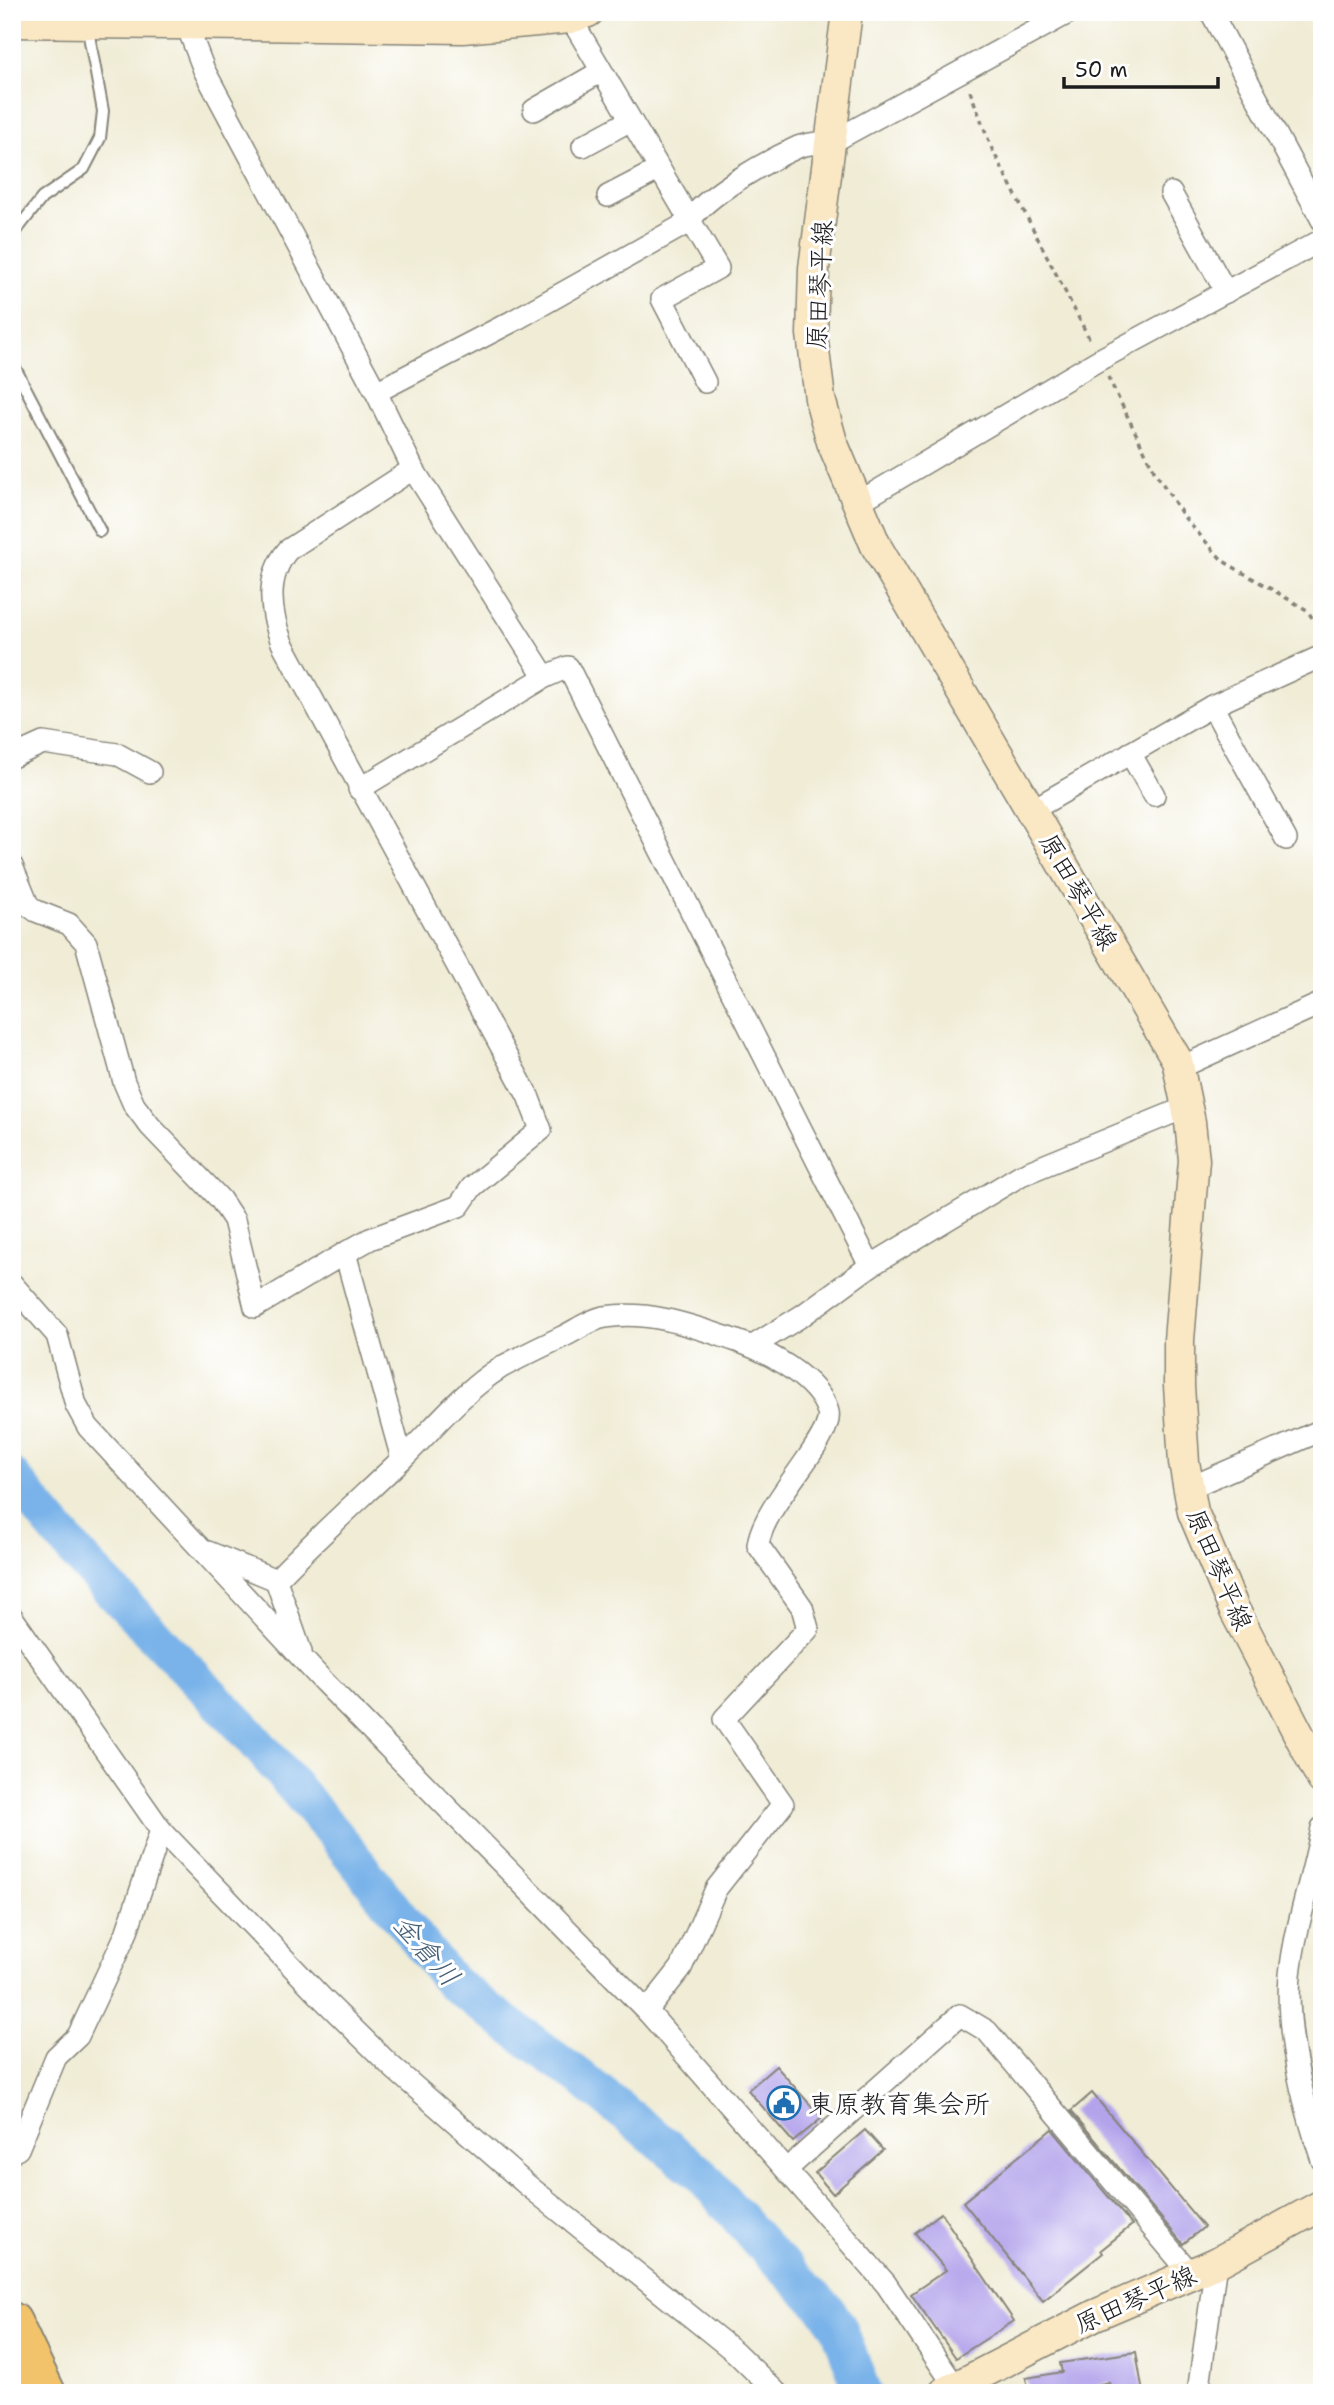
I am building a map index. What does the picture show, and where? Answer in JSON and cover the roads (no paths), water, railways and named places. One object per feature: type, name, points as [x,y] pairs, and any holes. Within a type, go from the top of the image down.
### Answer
[{"type":"highway","points":[[12,2322],[46,2393]]},
{"type":"main road","name":"原田琴平線","points":[[847,12],[814,268],[812,334],[820,399],[832,442],[876,546],[1032,810],[1179,1068],[1194,1160],[1179,1340],[1184,1462],[1189,1488],[1194,1512],[1234,1609],[1322,1779]]},
{"type":"main road","points":[[12,22],[177,19],[397,29],[463,28],[575,14]]},
{"type":"main road","name":"原田琴平線","points":[[952,2390],[1095,2315],[1203,2269],[1322,2205]]},
{"type":"street","points":[[376,392],[513,321],[689,222],[697,209],[711,197],[800,146],[832,142],[1070,12]]},
{"type":"street","points":[[1211,12],[1322,220]]},
{"type":"street","points":[[575,14],[600,72],[718,268],[662,299],[705,382]]},
{"type":"street","points":[[177,19],[376,392],[414,469],[545,677]]},
{"type":"street","points":[[534,110],[600,72]]},
{"type":"street","points":[[583,146],[629,121]]},
{"type":"street","points":[[608,196],[658,170]]},
{"type":"street","points":[[1171,193],[1226,292]]},
{"type":"street","points":[[857,503],[1097,361],[1322,240]]},
{"type":"street","points":[[12,866],[28,905],[36,911],[69,923],[86,943],[124,1082],[134,1105],[150,1126],[220,1199],[234,1220],[255,1307],[370,1238],[459,1206],[472,1187],[541,1130],[528,1096],[359,789],[282,643],[273,619],[274,573],[278,562],[288,550],[414,469]]},
{"type":"street","points":[[1032,810],[1212,706],[1322,656]]},
{"type":"street","points":[[359,789],[545,677],[568,667],[870,1266]]},
{"type":"street","points":[[1212,706],[1240,779],[1286,839]]},
{"type":"street","points":[[12,757],[43,743],[117,754],[150,772]]},
{"type":"street","points":[[1130,753],[1154,794]]},
{"type":"street","points":[[1179,1068],[1322,1003]]},
{"type":"street","points":[[753,1346],[803,1315],[870,1266],[1021,1175],[1187,1107]]},
{"type":"street","points":[[345,1253],[402,1458]]},
{"type":"street","points":[[12,1284],[57,1335],[76,1405],[88,1427],[304,1661],[647,2011],[886,2284],[952,2390]]},
{"type":"street","points":[[276,1580],[327,1526],[402,1458],[457,1402],[499,1369],[602,1317],[638,1315],[675,1321],[753,1346],[795,1369],[828,1412],[828,1429],[760,1527],[758,1545],[802,1607],[807,1616],[808,1629],[723,1719],[743,1742],[783,1804],[716,1889],[681,1968],[647,2011]]},
{"type":"street","points":[[1189,1488],[1322,1430]]},
{"type":"street","points":[[201,1549],[276,1580],[304,1661]]},
{"type":"street","points":[[12,1617],[161,1830],[323,1999],[391,2066],[526,2184],[735,2352],[777,2393]]},
{"type":"street","points":[[1322,1828],[1294,1949],[1290,2000],[1290,2021],[1322,2160]]},
{"type":"street","points":[[12,2152],[18,2149],[56,2057],[78,2036],[120,1945],[161,1830]]},
{"type":"street","points":[[787,2169],[960,2015],[987,2031],[1203,2269],[1198,2393]]},
{"type":"lane","points":[[12,236],[42,198],[84,169],[100,138],[103,111],[90,19]]},
{"type":"lane","points":[[12,362],[100,531]]},
{"type":"waterway","name":"金倉川","points":[[12,1477],[82,1560],[248,1733],[337,1837],[450,1981],[583,2080],[700,2173],[763,2246],[828,2311],[839,2328],[863,2393]]},
{"type":"place","name":"東原教育集会所","points":[[784,2103]]}]
